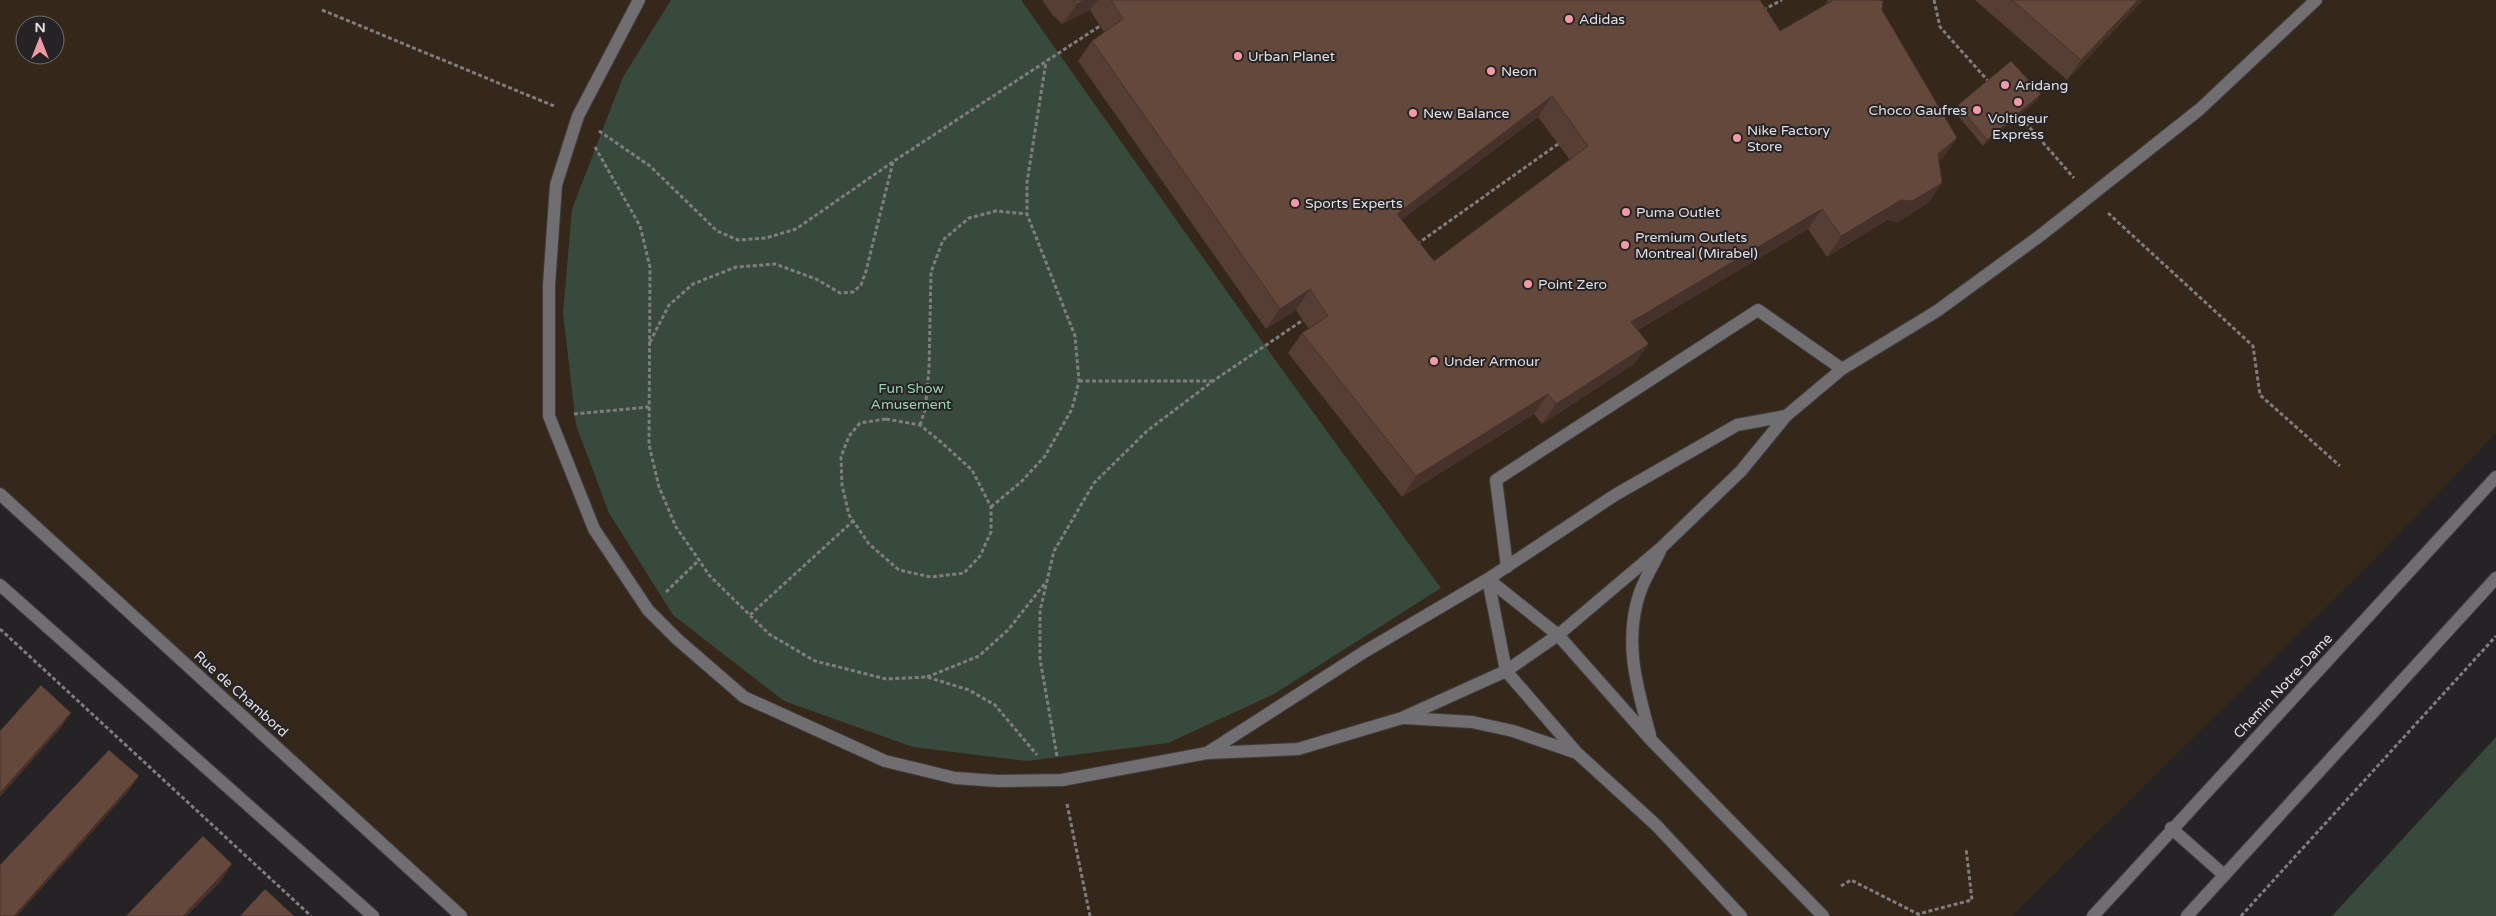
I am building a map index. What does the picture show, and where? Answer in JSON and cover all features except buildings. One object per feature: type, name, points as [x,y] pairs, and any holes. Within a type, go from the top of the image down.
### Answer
[{"type":"street","points":[[639,0],[578,116],[556,185],[549,285],[549,416],[594,529],[648,610],[677,640],[744,697],[885,761],[956,778],[998,781],[1062,780],[1208,753],[1298,749],[1402,718],[1506,672],[1558,635],[1662,547],[1741,471],[1786,416],[1842,369],[1937,311],[2041,235],[2200,109],[2316,0]]},
{"type":"street","points":[[1507,566],[1496,480],[1758,310],[1842,369]]},
{"type":"street","points":[[1208,753],[1364,652],[1488,579],[1616,495],[1737,425],[1786,416]]},
{"type":"street","name":"Chemin Notre-Dame","points":[[2093,916],[2496,477]]},
{"type":"street","name":"Rue de Chambord","points":[[0,494],[461,916]]},
{"type":"street","points":[[1651,740],[1634,679],[1632,633],[1640,592],[1662,547]]},
{"type":"street","points":[[2187,916],[2496,578]]},
{"type":"street","points":[[1488,579],[1558,635],[1651,740],[1823,916]]},
{"type":"street","points":[[1488,579],[1506,672],[1577,753],[1656,825],[1741,916]]},
{"type":"street","points":[[0,585],[373,916]]},
{"type":"street","points":[[1402,718],[1472,722],[1513,731],[1577,753]]},
{"type":"street","points":[[2172,828],[2224,875]]},
{"type":"path","points":[[1760,11],[1782,0]]},
{"type":"path","points":[[1934,0],[1940,27],[1992,86]]},
{"type":"path","points":[[322,10],[578,116],[650,166],[718,231],[738,240],[766,238],[796,229],[894,161],[1107,21]]},
{"type":"path","points":[[991,507],[1022,482],[1045,456],[1072,409],[1079,381],[1075,336],[1027,214],[1027,182],[1046,62]]},
{"type":"path","points":[[2012,108],[2090,196],[2254,346],[2260,395],[2340,466]]},
{"type":"path","points":[[578,116],[640,226],[650,267],[649,445],[659,487],[676,527],[709,575],[769,634],[815,661],[886,679],[927,678],[969,690],[995,705],[1024,741],[1062,780]]},
{"type":"path","points":[[1416,245],[1566,139]]},
{"type":"path","points":[[649,342],[669,305],[693,284],[736,267],[774,264],[816,279],[840,293],[853,292],[861,286],[866,271],[894,161]]},
{"type":"path","points":[[920,425],[925,410],[929,370],[931,272],[943,240],[969,218],[996,211],[1027,214]]},
{"type":"path","points":[[1090,916],[1062,780],[1040,659],[1040,611],[1054,551],[1094,483],[1148,431],[1213,381],[1312,314]]},
{"type":"path","points":[[1079,381],[1213,381]]},
{"type":"path","points":[[549,416],[649,407]]},
{"type":"path","points":[[886,419],[920,425],[972,470],[991,507],[991,532],[980,556],[964,572],[931,577],[899,570],[869,544],[849,515],[842,485],[841,457],[848,436],[860,423],[877,420],[886,419]]},
{"type":"path","points":[[750,615],[853,521]]},
{"type":"path","points":[[648,610],[699,560]]},
{"type":"path","points":[[927,678],[979,656],[1008,630],[1047,580]]},
{"type":"path","points":[[0,629],[311,916]]},
{"type":"path","points":[[2241,916],[2496,636]]},
{"type":"path","points":[[1841,886],[1850,880],[1919,915],[1972,900],[1966,848]]},
{"type":"shaded area","points":[[0,0],[2496,0],[2496,433],[2374,560],[2012,916],[461,916],[0,494]]},
{"type":"green space","name":"Fun Show Amusement","points":[[671,0],[1021,0],[1281,368],[1441,588],[1274,694],[1168,743],[1027,761],[913,747],[784,701],[673,615],[609,513],[576,425],[563,313],[572,209],[623,77]]},
{"type":"green space","points":[[2496,737],[2496,916],[2332,916]]},
{"type":"place","name":"Adidas","points":[[1569,19]]},
{"type":"place","name":"Urban Planet","points":[[1238,56]]},
{"type":"place","name":"Neon","points":[[1491,71]]},
{"type":"place","name":"Aridang","points":[[2005,85]]},
{"type":"place","name":"Voltigeur Express","points":[[2018,102]]},
{"type":"place","name":"Choco Gaufres","points":[[1977,110]]},
{"type":"place","name":"New Balance","points":[[1413,113]]},
{"type":"place","name":"Nike Factory Store","points":[[1737,138]]},
{"type":"place","name":"Sports Experts","points":[[1295,203]]},
{"type":"place","name":"Puma Outlet","points":[[1626,212]]},
{"type":"place","name":"Premium Outlets Montreal (Mirabel)","points":[[1625,245]]},
{"type":"place","name":"Point Zero","points":[[1528,284]]},
{"type":"place","name":"Under Armour","points":[[1434,361]]}]
